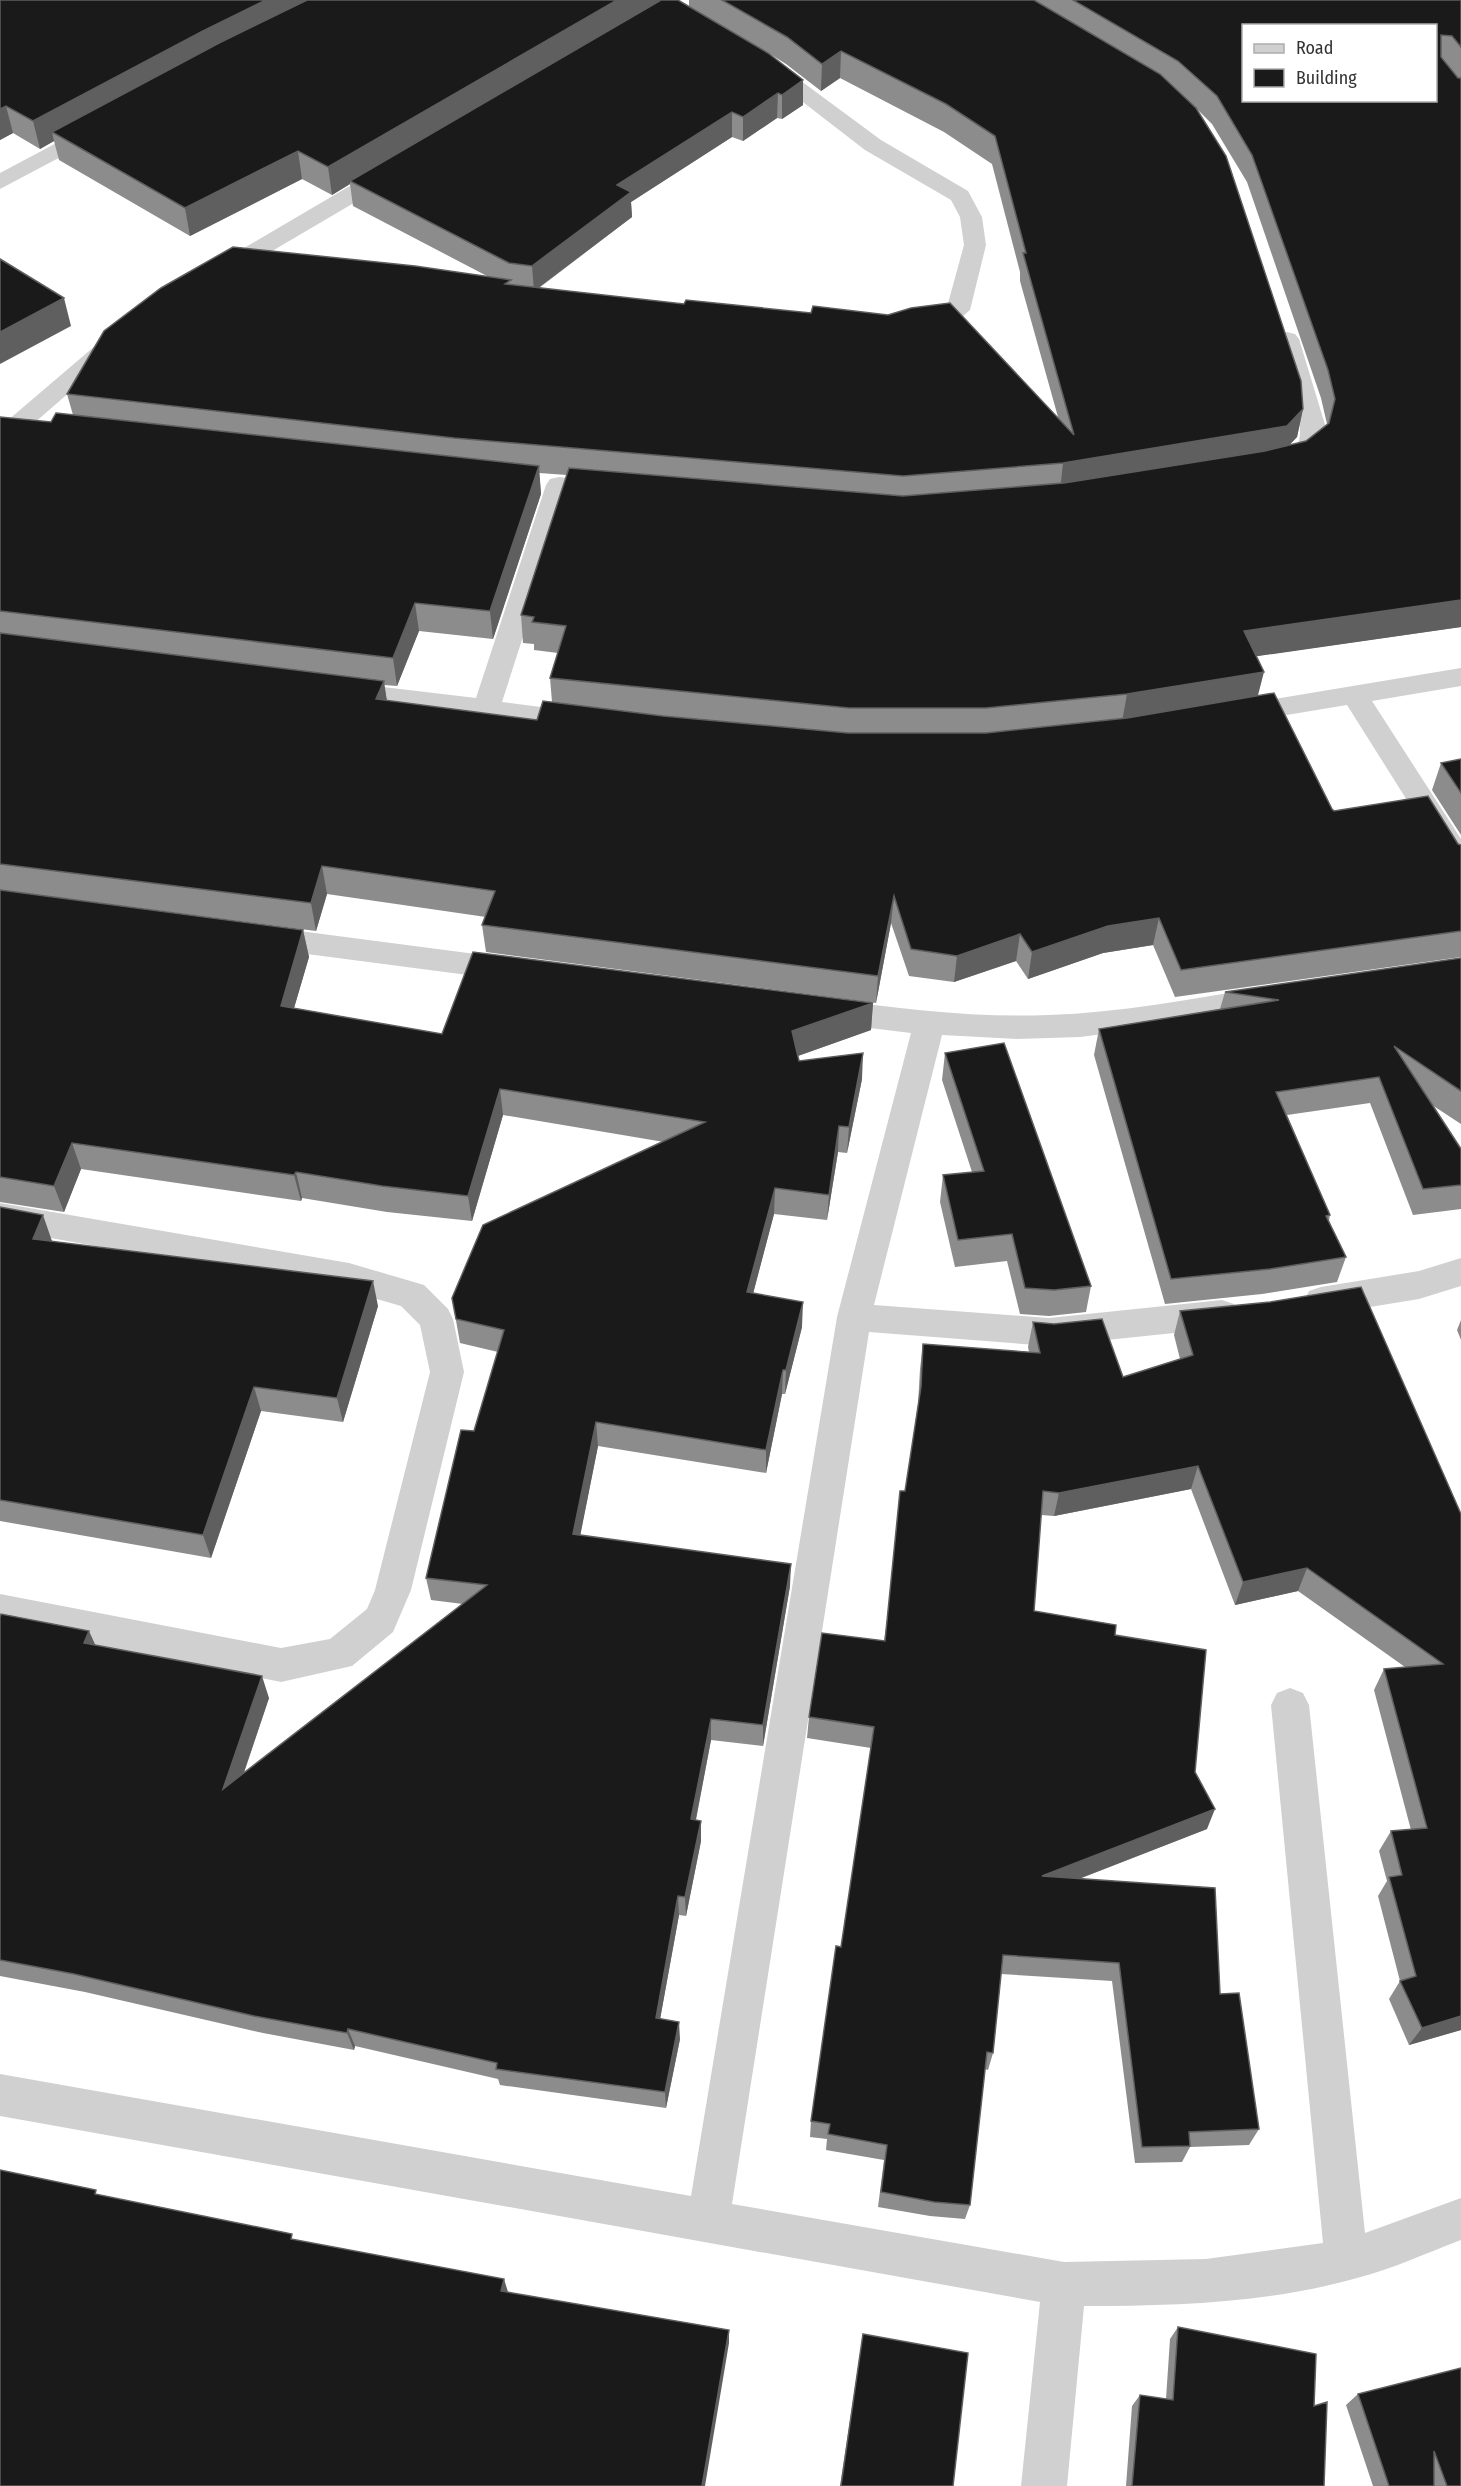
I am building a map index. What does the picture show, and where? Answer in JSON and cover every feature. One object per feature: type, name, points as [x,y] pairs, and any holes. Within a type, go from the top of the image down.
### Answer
[{"type":"street","points":[[748,53],[777,70],[834,118],[873,145],[960,196],[971,217],[975,245],[958,310],[941,323],[915,327],[891,326]]},
{"type":"street","points":[[0,182],[113,120]]},
{"type":"street","points":[[204,281],[405,163]]},
{"type":"street","points":[[242,259],[276,264]]},
{"type":"street","points":[[1259,469],[1290,462],[1308,449],[1314,428],[1278,312]]},
{"type":"street","points":[[8,425],[131,328]]},
{"type":"street","points":[[8,425],[51,430]]},
{"type":"street","points":[[486,708],[547,484],[629,491]]},
{"type":"street","points":[[1215,718],[1461,677]]},
{"type":"street","points":[[320,688],[605,724]]},
{"type":"street","points":[[1354,694],[1461,863]]},
{"type":"street","points":[[235,934],[541,974]]},
{"type":"street","points":[[800,1007],[929,1024],[992,1028],[1080,1025],[1299,993]]},
{"type":"street","points":[[708,2220],[854,1317],[929,1024]]},
{"type":"street","points":[[0,1216],[349,1277],[412,1295],[436,1319],[447,1372],[393,1590],[380,1620],[339,1654],[281,1665],[0,1610]]},
{"type":"street","points":[[1296,1305],[1419,1285],[1461,1272]]},
{"type":"street","points":[[854,1317],[1049,1332],[1250,1311]]},
{"type":"street","points":[[1290,1706],[1346,2260]]},
{"type":"street","points":[[0,2095],[1064,2284],[1155,2285],[1236,2278],[1346,2260],[1461,2219]]},
{"type":"street","points":[[1044,2486],[1064,2284]]},
{"type":"building","points":[[0,0],[266,0],[33,121],[6,106],[0,109]]},
{"type":"building","points":[[307,0],[617,0],[328,167],[298,151],[185,208],[52,132],[219,43]]},
{"type":"building","points":[[661,0],[678,0],[768,53],[803,80],[782,95],[778,93],[743,117],[732,112],[617,185],[631,192],[532,266],[509,263],[350,181]]},
{"type":"building","points":[[722,0],[1034,0],[1160,74],[1196,108],[1226,156],[1301,381],[1303,409],[1287,426],[1063,463],[903,476],[454,438],[67,394],[104,331],[161,288],[233,247],[415,266],[511,280],[505,284],[684,304],[686,300],[811,313],[813,306],[888,315],[911,308],[950,303],[1074,435],[1023,253],[1026,253],[995,136],[946,104],[841,51],[822,64],[787,37]]},
{"type":"building","points":[[1073,0],[1461,0],[1461,47],[1452,36],[1441,35],[1441,57],[1458,78],[1461,78],[1461,600],[1244,631],[1264,672],[1127,694],[986,708],[849,708],[550,678],[566,626],[532,622],[534,617],[521,615],[569,468],[903,496],[1064,483],[1265,451],[1306,441],[1329,423],[1335,399],[1328,370],[1252,155],[1217,96],[1178,61]]},
{"type":"building","points":[[0,259],[64,298],[0,332]]},
{"type":"building","points":[[56,413],[539,466],[490,611],[415,603],[393,658],[0,611],[0,417],[51,422]]},
{"type":"building","points":[[0,633],[384,681],[376,699],[537,720],[543,701],[663,716],[848,733],[986,733],[1127,718],[1274,693],[1334,811],[1428,796],[1458,844],[1461,845],[1461,931],[1181,970],[1159,918],[1108,926],[1032,952],[1020,934],[957,956],[911,949],[894,896],[878,976],[482,925],[495,891],[322,866],[311,903],[0,864]]},
{"type":"building","points":[[1461,759],[1461,793],[1441,763]]},
{"type":"building","points":[[0,890],[303,930],[281,1006],[442,1034],[473,952],[873,1003],[792,1031],[799,1061],[863,1053],[849,1127],[839,1126],[829,1195],[775,1188],[747,1292],[803,1302],[786,1370],[783,1370],[766,1450],[596,1422],[573,1534],[791,1564],[763,1725],[711,1719],[691,1819],[701,1821],[685,1897],[678,1896],[656,2018],[679,2022],[665,2092],[496,2069],[497,2063],[348,2029],[347,2033],[254,2016],[74,1974],[0,1960],[1,1614],[89,1631],[84,1643],[262,1676],[223,1789],[487,1585],[426,1578],[461,1430],[474,1431],[504,1330],[456,1319],[452,1298],[483,1225],[705,1122],[500,1089],[468,1196],[382,1186],[296,1172],[294,1175],[72,1143],[54,1186],[0,1177]]},
{"type":"building","points":[[1461,958],[1461,1091],[1394,1046],[1461,1149],[1461,1185],[1423,1189],[1379,1077],[1276,1092],[1330,1215],[1326,1216],[1346,1257],[1270,1269],[1171,1279],[1099,1029],[1279,1000],[1225,992]]},
{"type":"building","points":[[1004,1043],[1091,1286],[1054,1290],[1025,1288],[1012,1234],[958,1240],[943,1175],[984,1171],[945,1053]]},
{"type":"building","points":[[0,1207],[43,1215],[33,1239],[373,1281],[337,1398],[254,1387],[203,1535],[0,1500]]},
{"type":"building","points":[[1361,1287],[1461,1514],[1461,2016],[1422,2028],[1400,1981],[1416,1976],[1389,1877],[1402,1875],[1391,1831],[1427,1828],[1384,1669],[1443,1664],[1307,1568],[1243,1582],[1198,1466],[1059,1493],[1043,1491],[1034,1611],[1116,1625],[1115,1635],[1206,1650],[1195,1772],[1215,1809],[1042,1876],[1215,1888],[1220,1994],[1239,1993],[1259,2129],[1189,2132],[1190,2146],[1142,2147],[1119,1963],[1003,1955],[993,2053],[987,2052],[970,2205],[934,2202],[881,2192],[887,2145],[828,2134],[830,2124],[811,2121],[836,1946],[841,1947],[874,1727],[809,1717],[822,1633],[885,1641],[900,1491],[905,1491],[921,1387],[923,1344],[1040,1353],[1033,1322],[1054,1324],[1102,1319],[1123,1377],[1193,1355],[1180,1311],[1270,1302]]},
{"type":"building","points":[[0,2170],[96,2190],[95,2194],[292,2234],[291,2239],[504,2279],[501,2291],[729,2330],[702,2486],[0,2486]]},
{"type":"building","points":[[1178,2327],[1316,2354],[1314,2406],[1327,2402],[1324,2486],[1132,2486],[1140,2395],[1173,2400]]},
{"type":"building","points":[[863,2334],[968,2353],[953,2486],[841,2486]]},
{"type":"building","points":[[1461,2368],[1461,2486],[1447,2486],[1434,2451],[1434,2486],[1389,2486],[1358,2394]]}]
